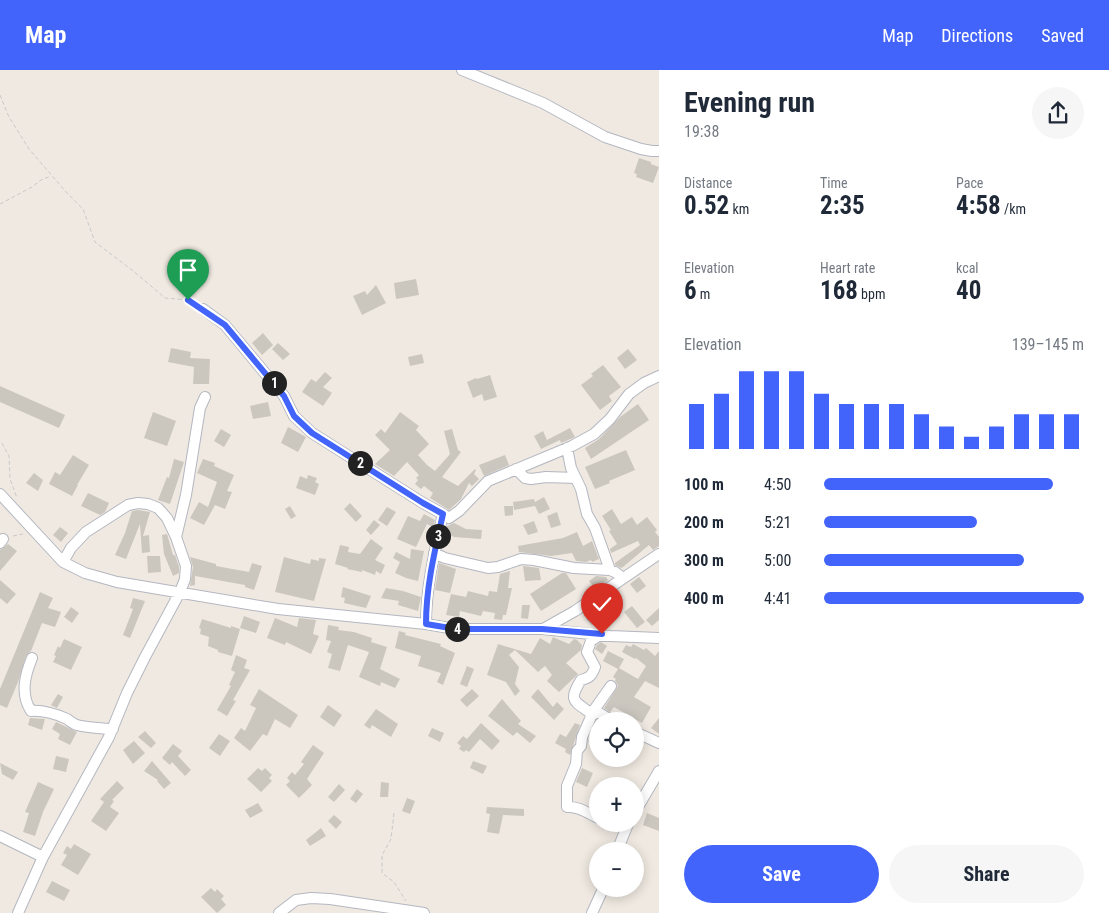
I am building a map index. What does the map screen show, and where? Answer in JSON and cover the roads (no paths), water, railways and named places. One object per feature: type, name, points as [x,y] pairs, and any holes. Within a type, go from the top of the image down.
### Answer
[{"type":"street","points":[[462,70],[543,103],[605,137],[641,149],[659,150]]},
{"type":"street","points":[[203,309],[225,325],[284,396],[294,416],[312,433],[449,518],[459,511],[488,481],[567,448],[594,434],[610,419],[629,394],[659,376]]},
{"type":"street","points":[[176,537],[186,495],[200,408],[205,396]]},
{"type":"street","points":[[567,448],[571,468],[581,489],[587,514],[595,528],[610,570]]},
{"type":"street","points":[[516,469],[525,478],[531,479],[546,477],[576,478]]},
{"type":"street","points":[[0,494],[63,562],[85,573],[117,582],[278,609],[426,624],[456,629],[542,629],[610,636],[659,638]]},
{"type":"street","points":[[18,913],[43,857],[113,729],[127,693],[186,579],[186,566],[167,518],[158,508],[148,504],[128,505],[86,532],[71,548],[63,562]]},
{"type":"street","points":[[426,624],[426,603],[434,552],[443,514]]},
{"type":"street","points":[[434,552],[445,558],[488,568],[498,567],[521,559],[574,568],[610,570],[623,578]]},
{"type":"street","points":[[542,629],[575,611],[659,554]]},
{"type":"street","points":[[592,712],[579,704],[573,698],[573,693],[581,680],[589,678],[593,674],[596,667],[587,652],[591,641],[602,634]]},
{"type":"street","points":[[32,658],[24,693],[32,711],[38,710],[66,718],[75,725],[113,729]]},
{"type":"street","points":[[595,712],[611,686]]},
{"type":"street","points":[[589,725],[575,757],[576,764],[567,786],[567,807],[579,809],[589,814]]},
{"type":"street","points":[[644,736],[659,744]]},
{"type":"street","points":[[644,797],[659,771]]},
{"type":"street","points":[[0,836],[43,857]]},
{"type":"street","points":[[592,913],[599,897]]},
{"type":"street","points":[[279,913],[296,900],[312,898],[330,898],[419,912]]}]
